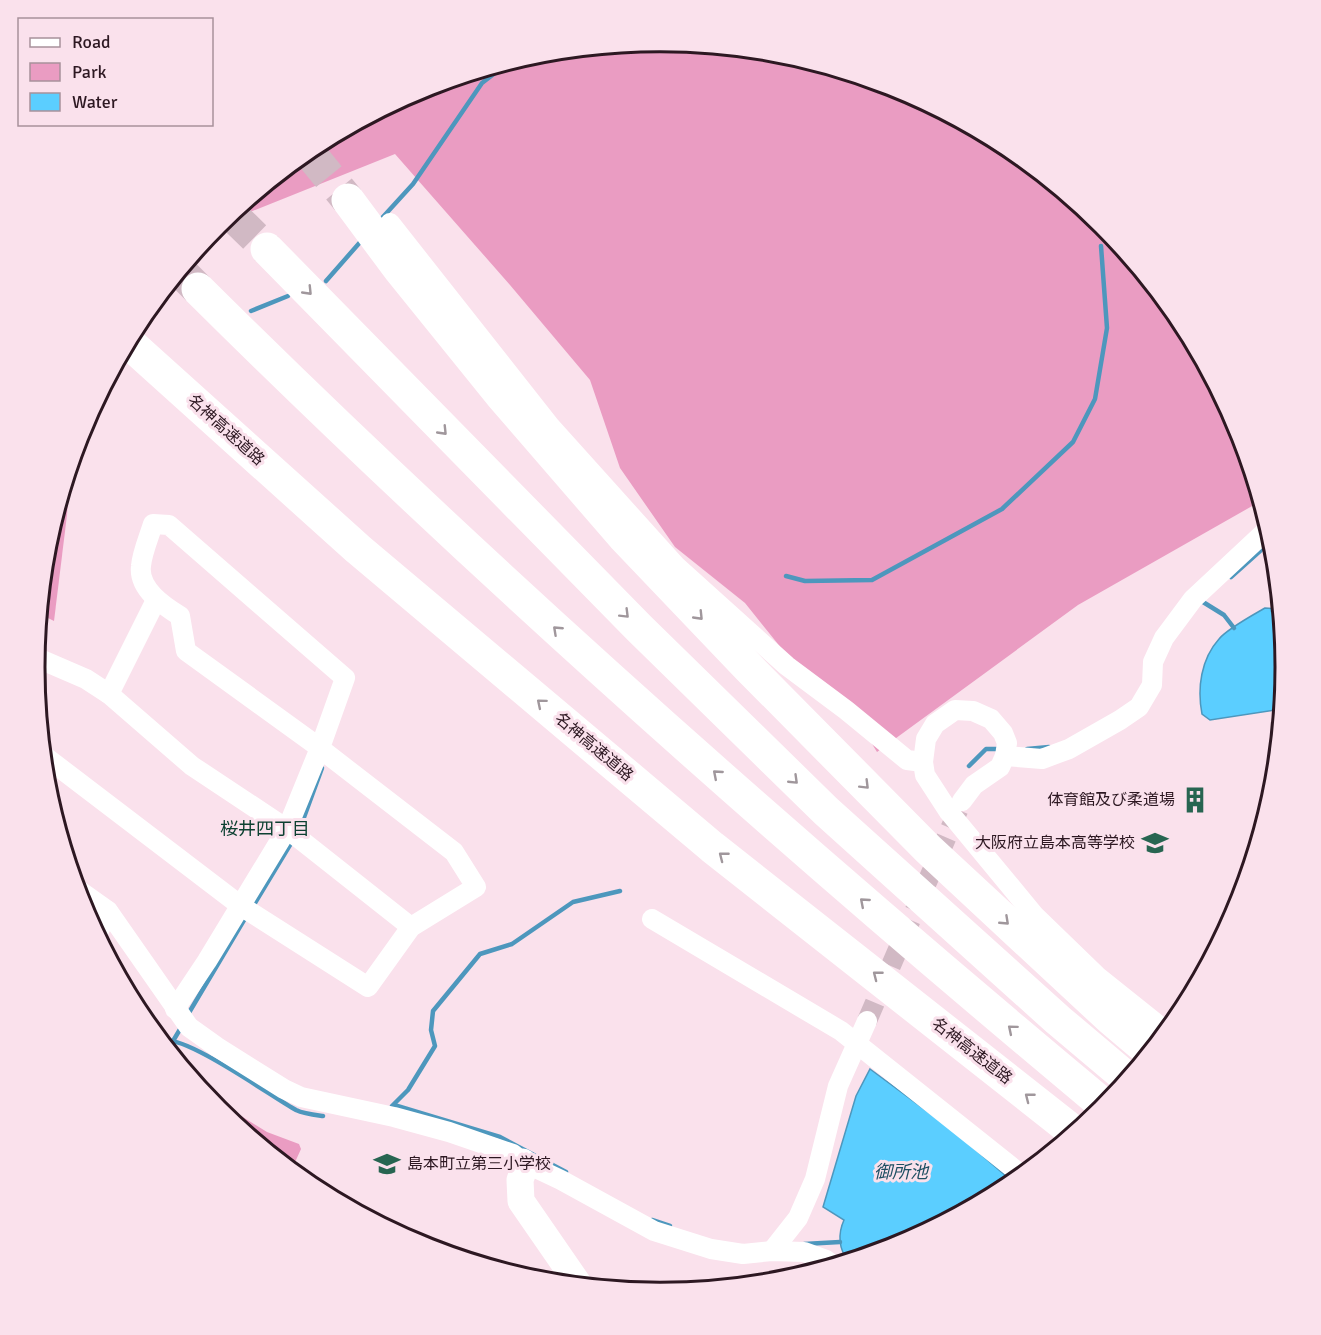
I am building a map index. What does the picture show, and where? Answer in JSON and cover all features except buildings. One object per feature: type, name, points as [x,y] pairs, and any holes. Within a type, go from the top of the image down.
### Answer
[{"type":"highway","points":[[352,206],[400,270],[501,395],[623,536],[748,667],[937,857],[1084,995],[1145,1047]]},
{"type":"highway","points":[[267,249],[639,628],[826,811],[1058,1020],[1122,1074]]},
{"type":"highway","points":[[198,289],[475,555],[651,717],[992,1012],[1098,1101]]},
{"type":"highway","name":"名神高速道路","points":[[135,348],[358,549],[712,847],[1068,1128]]},
{"type":"street","points":[[390,223],[550,426],[676,566],[787,666],[926,774],[1035,916],[1097,976],[1160,1026]]},
{"type":"street","points":[[52,762],[247,910],[368,987],[411,927],[476,887],[454,852],[325,752],[186,651],[180,616],[156,600],[145,582],[140,567],[153,525],[169,525],[345,678],[325,752],[293,833],[247,910],[181,1017]]},
{"type":"street","points":[[1006,752],[1042,759],[1069,749],[1139,707],[1153,675],[1164,638],[1193,599],[1261,535]]},
{"type":"street","points":[[109,694],[156,600]]},
{"type":"street","points":[[45,661],[86,679],[109,694],[192,766],[293,833],[411,927]]},
{"type":"street","points":[[926,774],[926,739],[935,724],[955,710],[973,711],[991,719],[1003,733],[1006,752],[1000,767],[974,785],[955,811]]},
{"type":"street","points":[[90,898],[108,911],[181,1017],[235,1059],[301,1098],[387,1115],[449,1132],[513,1154],[523,1162],[654,1231],[711,1250],[743,1254],[775,1246],[804,1252],[826,1260]]},
{"type":"street","points":[[102,925],[108,911]]},
{"type":"street","points":[[652,919],[854,1040],[1015,1170]]},
{"type":"street","points":[[775,1246],[798,1218],[815,1179],[838,1086],[854,1040],[867,1021]]},
{"type":"street","points":[[523,1162],[525,1169],[520,1180],[521,1201],[573,1277]]},
{"type":"green space","points":[[660,52],[741,57],[820,73],[896,99],[968,134],[1035,179],[1096,232],[1149,293],[1194,360],[1229,432],[1254,505],[1078,605],[877,752],[864,731],[786,654],[745,603],[675,547],[620,468],[590,380],[395,154],[247,212],[286,179],[353,134],[425,99],[501,73],[580,57]]},
{"type":"green space","points":[[68,502],[67,515],[54,621],[47,617],[50,587]]},
{"type":"green space","points":[[236,1113],[267,1132],[299,1144],[301,1149],[295,1162]]},
{"type":"water","points":[[1265,608],[1273,609],[1276,667],[1275,710],[1210,720],[1202,714],[1200,684],[1204,665],[1213,647],[1223,635]]},
{"type":"water","name":"御所池","points":[[870,1069],[955,1132],[1006,1176],[933,1220],[844,1254],[840,1241],[844,1220],[823,1207],[856,1096]]},
{"type":"waterway","points":[[382,218],[413,184],[482,83],[491,76]]},
{"type":"waterway","points":[[326,281],[362,240]]},
{"type":"waterway","points":[[786,576],[805,581],[872,580],[1002,509],[1073,442],[1095,399],[1107,328],[1101,246]]},
{"type":"waterway","points":[[251,311],[288,296]]},
{"type":"waterway","points":[[1231,577],[1264,546]]},
{"type":"waterway","points":[[1203,602],[1224,615],[1234,628]]},
{"type":"waterway","points":[[1027,749],[1049,747]]},
{"type":"waterway","points":[[969,766],[986,749],[1001,749]]},
{"type":"waterway","points":[[299,831],[322,768]]},
{"type":"waterway","points":[[252,908],[293,840]]},
{"type":"waterway","points":[[392,1106],[408,1090],[435,1046],[431,1030],[433,1011],[480,954],[512,944],[573,902],[620,891]]},
{"type":"waterway","points":[[187,1016],[247,915]]},
{"type":"waterway","points":[[173,1041],[182,1026]]},
{"type":"waterway","points":[[171,1041],[207,1055],[296,1110],[323,1116]]},
{"type":"waterway","points":[[394,1105],[500,1137],[566,1172]]},
{"type":"waterway","points":[[652,1220],[670,1226]]},
{"type":"waterway","points":[[804,1244],[840,1242]]},
{"type":"tunnel","points":[[315,159],[348,200]]},
{"type":"tunnel","points":[[238,221],[267,249]]},
{"type":"tunnel","points":[[186,277],[198,289]]},
{"type":"tunnel","points":[[867,1021],[960,806]]},
{"type":"place","name":"体育館及び柔道場","points":[[1195,800]]},
{"type":"place","name":"大阪府立島本高等学校","points":[[1155,843]]},
{"type":"place","name":"島本町立第三小学校","points":[[387,1164]]},
{"type":"district","name":"桜井四丁目","points":[[265,829]]}]
